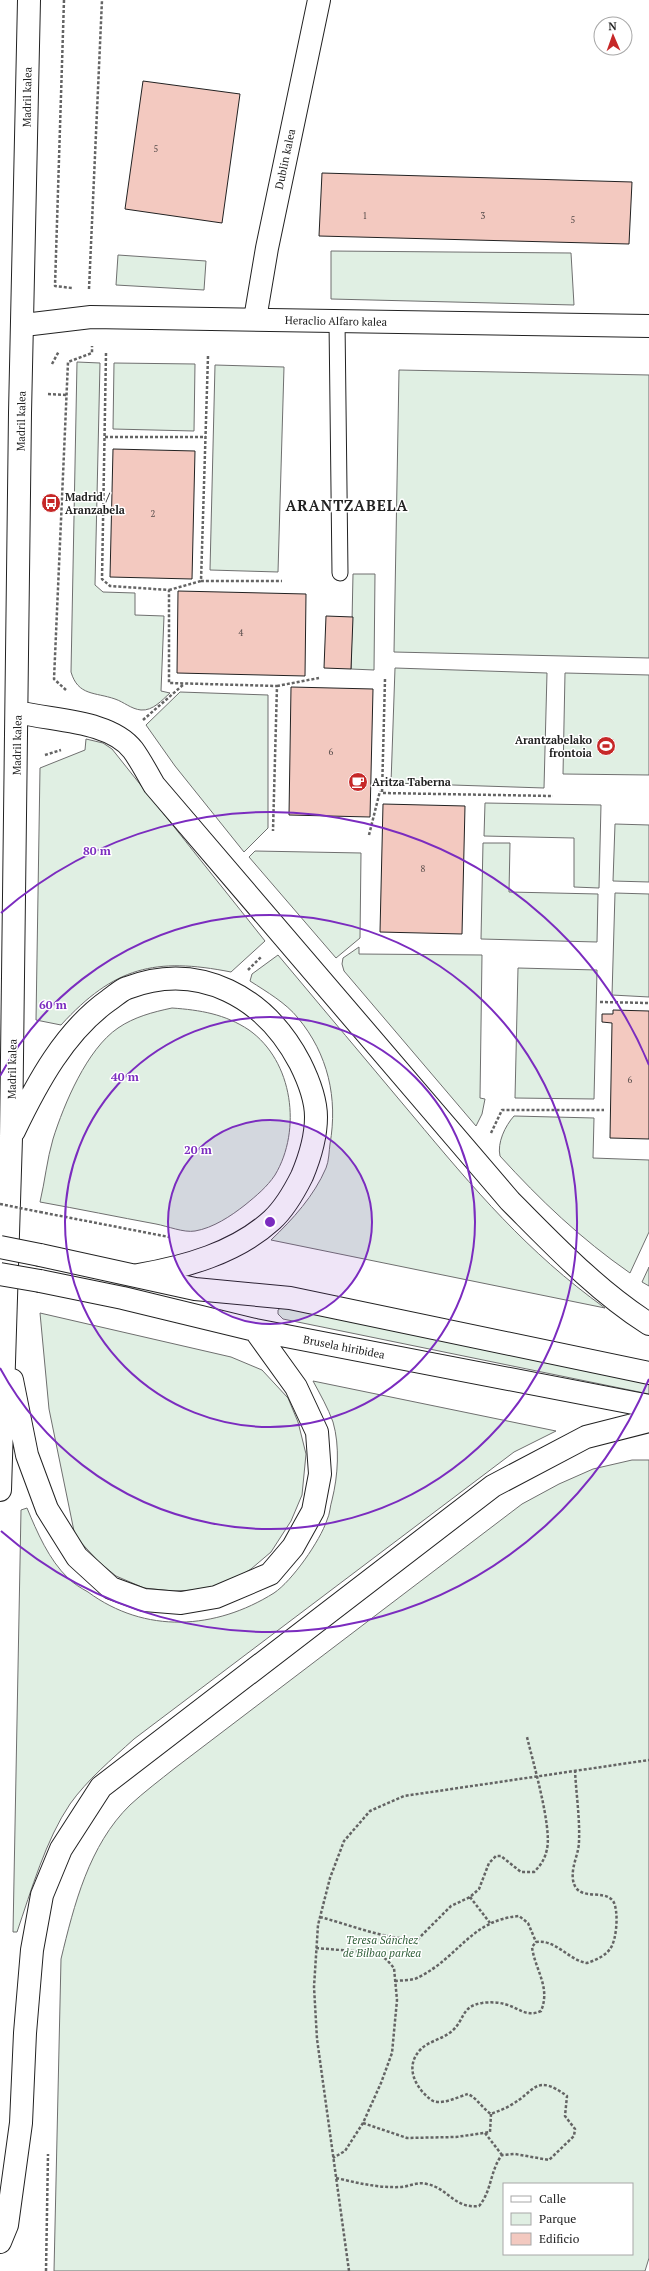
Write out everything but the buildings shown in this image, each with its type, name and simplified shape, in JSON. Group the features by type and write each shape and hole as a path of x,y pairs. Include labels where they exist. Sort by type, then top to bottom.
{"main road":[{"name":"Madril kalea","path":"0,1490 11,1138 18,712 20,413 24,325 29,0"},
{"name":"Dublin kalea","path":"255,319 267,248 319,0"},
{"name":"Heraclio Alfaro kalea","path":"24,325 91,318 337,321 648,321"},
{"path":"18,712 40,718 107,730 132,749 154,785 510,1201 570,1262 622,1306 649,1324"},
{"path":"11,1138 27,1103 54,1058 90,1013 126,988 159,980 197,980 234,992 259,1009 292,1048 309,1080 316,1116 311,1156 293,1194 273,1220 241,1242 174,1269 138,1275"},
{"path":"0,1247 138,1275 195,1289 290,1298 649,1373"},
{"name":"Brusela hiribidea","path":"0,1274 123,1298 255,1330 649,1406"},
{"path":"4,1328 20,1428 27,1455 47,1509 77,1557 111,1588 144,1600 180,1603 216,1597 270,1574 293,1548 312,1511 320,1474 317,1432 296,1388 255,1330"},
{"path":"0,2242 7,2225 21,2123 25,2033 32,1950 42,1895 61,1849 101,1788 493,1486 586,1437 649,1421"}],"lane":[{"path":"337,321 340,573"}],"path":[{"path":"64,0 55,286 75,289"},
{"path":"82,291 89,292 102,0"},
{"path":"68,693 54,679 68,362 92,353 91,318"},
{"path":"106,353 102,579 110,586 169,590 201,581 282,581"},
{"path":"201,581 208,356"},
{"path":"105,436 206,437"},
{"path":"169,590 169,683 277,686 319,678"},
{"path":"385,679 382,793 553,796"},
{"path":"138,724 185,684"},
{"path":"273,831 277,686"},
{"path":"369,835 382,786"},
{"path":"246,972 266,952"},
{"path":"600,1002 649,1003"},
{"path":"490,1134 502,1110 604,1110"},
{"path":"0,1204 176,1239"},
{"path":"29,1208 29,1216"},
{"path":"320,1917 386,1935 407,1939 418,1939 451,1906 470,1897 479,1889 489,1863 496,1856 501,1856 521,1872 534,1872 542,1865 548,1848 547,1828 527,1737"},
{"path":"349,2271 317,2039 314,1987 316,1948 320,1917 330,1878 344,1841 370,1810 404,1796 649,1760"},
{"path":"491,2114 483,2108 474,2097 468,2094 440,2102 433,2101 421,2092 414,2082 412,2070 414,2058 420,2050 456,2027 464,2012 473,2005 503,2003 528,2014 534,2014 541,2011 545,1992 533,1956 532,1947 536,1942 543,1941 552,1943 572,1958 588,1963 606,1954 612,1947 617,1922 613,1902 608,1897 582,1892 576,1888 573,1880 573,1869 580,1841 575,1770"},
{"path":"470,1897 490,1923"},
{"path":"395,1982 418,1978 454,1952 480,1927 503,1917 519,1916 528,1923 536,1942"},
{"path":"316,1948 376,1953 387,1960 394,1968 397,2000 392,2053 363,2123 345,2151 334,2158"},
{"path":"336,2178 376,2187 402,2187 417,2183 427,2184 461,2204 470,2207 479,2206 485,2200 496,2162 502,2155 515,2154 549,2160 574,2136 575,2129 565,2116 567,2096 554,2087 541,2084 533,2087 512,2105 491,2114"},
{"path":"363,2123 407,2138 456,2137 490,2132 491,2114"},
{"path":"484,2133 502,2155"},
{"path":"46,2271 48,2152"}],"green space":[{"path":"331,251 571,253 574,305 331,299"},
{"path":"118,255 206,261 204,290 116,285"},
{"path":"77,362 100,363 95,585 103,592 135,593 135,615 164,616 161,691 170,693 157,704 145,710 134,708 115,699 88,692 78,685 71,672"},
{"path":"114,363 195,364 194,431 113,429"},
{"path":"215,365 284,367 278,572 210,570"},
{"path":"399,370 649,375 649,658 394,652"},
{"path":"353,574 375,574 374,670 351,669"},
{"path":"395,668 547,673 544,788 391,783"},
{"path":"565,673 649,675 649,775 563,774"},
{"path":"180,692 268,695 268,828 244,852 175,766 146,725"},
{"path":"86,739 103,743 112,749 265,941 231,972 180,966 158,967 137,971 118,979 99,990 80,1005 61,1025 36,1020 40,768 85,750"},
{"path":"485,803 601,805 599,888 574,887 574,838 484,836"},
{"path":"615,824 649,825 649,882 613,881"},
{"path":"483,843 510,843 509,892 598,894 597,942 481,939"},
{"path":"255,851 361,853 360,938 336,958 249,857"},
{"path":"615,893 649,894 649,997 612,995"},
{"path":"359,947 359,954 482,955 480,1098 485,1099 482,1114 476,1126 344,971 342,964 343,958"},
{"path":"278,955 480,1194 526,1242 551,1265 605,1308 271,1240 309,1198 326,1168 333,1110 328,1077 317,1046 308,1032 288,1007 250,981 252,974"},
{"path":"518,968 597,970 594,1099 515,1098"},
{"path":"172,1008 212,1014 231,1020 249,1030 264,1043 275,1059 284,1078 289,1097 290,1118 289,1138 275,1175 261,1191 234,1213 222,1221 195,1231 181,1230 40,1202 49,1154 63,1110 78,1078 96,1049 118,1028 144,1015"},
{"path":"514,1116 594,1118 593,1158 649,1160 649,1232 630,1273 578,1233 530,1188 500,1156 499,1151 502,1135"},
{"path":"649,1267 649,1286 642,1282"},
{"path":"282,1307 649,1382 649,1394 283,1319 278,1314 278,1310"},
{"path":"40,1313 231,1357 262,1370 288,1398 298,1422 306,1454 302,1495 291,1521 271,1552 251,1569 225,1585 196,1590 173,1591 144,1588 116,1576 99,1562 75,1536 49,1409"},
{"path":"313,1381 556,1431 514,1452 134,1739 109,1762 77,1795 61,1818 46,1849 17,1932 13,1932 21,1510 27,1508 44,1545 61,1571 75,1584 110,1606 133,1615 156,1621 180,1622 204,1620 228,1614 251,1605 274,1593 297,1570 318,1539 329,1515 337,1471 337,1441 331,1417"},
{"name":"Teresa Sánchez de Bilbao parkea","path":"632,1460 649,1460 649,2258 645,2271 54,2271 61,1959 85,1877 104,1838 130,1805 175,1768 522,1504 559,1484 593,1469"}],"place":[{"name":"Madrid / Aranzabela","path":"51,503"},
{"name":"Arantzabelako frontoia","path":"606,746"},
{"name":"Aritza Taberna","path":"358,782"}],"district":[{"name":"ARANTZABELA","path":"347,505"}]}
